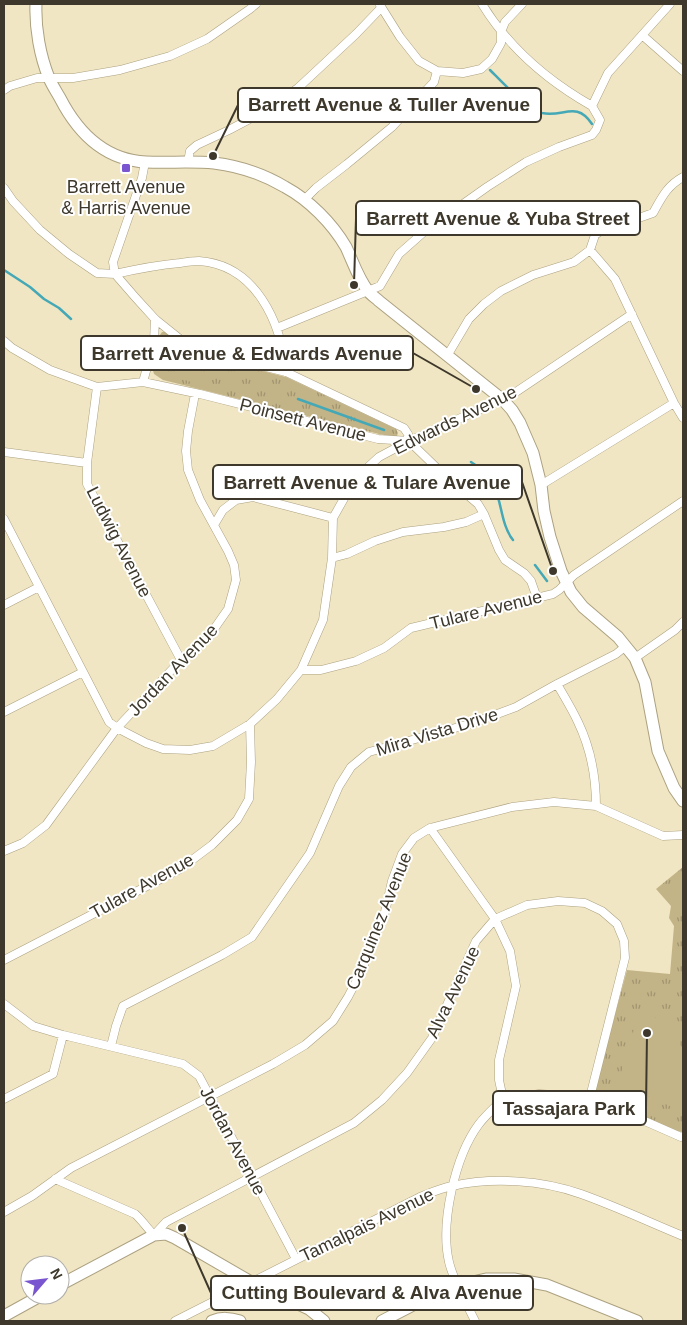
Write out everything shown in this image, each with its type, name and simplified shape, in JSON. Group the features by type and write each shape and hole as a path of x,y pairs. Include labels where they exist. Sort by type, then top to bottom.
{"street":[{"path":"36,4 38,36 49,78 81,132 100,147 124,160 212,163 246,170 265,176 304,200 320,214 334,231 344,245 368,290 379,302 503,400 512,410 528,438 541,485 550,537 567,582 574,596 583,607 618,637 635,658 646,682 658,751 674,788 683,801"},
{"path":"4,90 10,86 37,78 73,78 120,70 170,56 207,39 256,4"},
{"path":"276,328 380,286 399,254 425,230 526,162 592,135 596,130 600,120 592,106 539,69 501,32 482,4"},
{"path":"188,162 190,151 196,145 267,110 298,88 356,34 380,6 400,38 420,61 437,71 463,73 480,69 492,59 501,43 501,32 505,22 522,4"},
{"path":"592,106 608,73 670,4"},
{"path":"642,35 683,71"},
{"path":"304,200 316,188 392,127 434,82 437,71"},
{"path":"144,162 142,178 113,262 116,274 135,297 155,319 180,339 208,353 286,372 404,428 408,434 409,441 478,504 505,560 524,573 531,581 537,598"},
{"path":"447,356 469,319 501,291 533,275 574,262 590,250 595,235 612,223 633,220 653,213 673,183 683,177"},
{"path":"4,188 14,202 40,230 69,254 97,273 116,274 157,265 199,261 224,266 246,280 264,302 276,328 285,356 286,372"},
{"path":"590,250 614,279 674,404 683,418"},
{"name":"Edwards Avenue","path":"117,728 146,744 163,749 190,750 213,746 250,724 277,699 301,670 323,620 332,558 333,518 355,479 379,457 409,441 503,400 632,314"},
{"path":"143,382 154,342 155,319"},
{"name":"Poinsett Avenue","path":"4,341 12,348 50,370 97,387 143,382 378,439 409,441"},
{"name":"Ludwig Avenue","path":"97,387 87,463 87,484 182,660"},
{"name":"Jordan Avenue","path":"4,851 23,843 46,825 117,728 182,660 207,639 228,609 236,580 234,565 200,500 188,470 186,451 195,394"},
{"path":"541,485 674,404"},
{"path":"4,452 87,463"},
{"path":"214,525 223,510 236,500 253,497 333,518"},
{"name":"Tulare Avenue","path":"301,670 321,670 356,661 384,648 411,628 553,594 574,575 683,502"},
{"path":"332,558 347,554 374,541 403,532 444,527 466,522 484,514"},
{"path":"4,519 110,722 117,728"},
{"path":"4,605 39,587"},
{"path":"635,658 675,630 683,622"},
{"name":"Mira Vista Drive","path":"112,1046 122,1006 252,937 310,853 339,786 351,767 370,752 473,724 516,707 616,654 626,646"},
{"path":"4,712 83,672"},
{"path":"557,684 578,721 586,743 596,791 596,806"},
{"name":"Tulare Avenue","path":"4,960 180,869 212,845 237,820 250,799 250,724"},
{"name":"Carquinez Avenue","path":"4,1212 32,1196 71,1168 273,1064 305,1045 333,1021 361,972 385,912 392,881 402,854 414,838 430,828 512,807 554,802 596,806 663,836 683,835"},
{"path":"430,828 495,918 510,950 516,986 499,1060 498,1080 503,1099"},
{"name":"Alva Avenue","path":"154,1234 166,1222 354,1123 382,1100 407,1073 432,1038 476,941 495,918 527,905 558,901 585,903 602,911 617,924 624,941 625,958 590,1097"},
{"name":"Jordan Avenue","path":"4,1004 34,1026 63,1035 183,1064 199,1076 296,1259"},
{"path":"4,1100 53,1074 63,1035"},
{"path":"475,1321 457,1285 449,1262 446,1246 448,1216 452,1186 461,1156 479,1124 503,1099 539,1094 590,1097 681,1137 683,1136"},
{"path":"55,1179 135,1214 154,1234"},
{"name":"Tamalpais Avenue","path":"176,1321 420,1197 452,1186 482,1182 513,1181 546,1184 580,1193 683,1236"},
{"path":"70,1280 154,1234 166,1234 251,1282 308,1309 324,1321"},
{"path":"382,1321 436,1292 486,1279 514,1279 547,1286 637,1321"},
{"path":"4,1316 24,1305"},
{"path":"212,1321 220,1318 240,1321"}],"green space":[{"path":"162,332 208,357 286,377 396,429 397,436 379,434 163,380 154,374 153,369 158,353 158,340"},
{"path":"190,356 205,361 197,384 182,379"},
{"path":"683,867 683,1132 675,1131 594,1093 627,970 670,974 674,926 669,918 671,906 656,889"},
{"path":"683,879 683,904 671,890"},
{"path":"640,1009 663,1022 674,1032 678,1039 683,1057 683,1112 618,1083"}],"waterway":[{"path":"490,70 514,94 536,110 550,114 575,111 586,117 592,124"},
{"path":"4,270 59,308 71,319"},
{"path":"298,399 384,430"},
{"path":"471,462 492,482 498,497 504,523 513,540"},
{"path":"535,565 547,581"}],"place":[{"name":"Barrett Avenue & Tuller Avenue","path":"213,156"},
{"name":"Barrett Avenue & Harris Avenue","path":"126,168"},
{"name":"Barrett Avenue & Yuba Street","path":"354,285"},
{"name":"Barrett Avenue & Edwards Avenue","path":"476,389"},
{"name":"Barrett Avenue & Tulare Avenue","path":"553,571"},
{"name":"Tassajara Park","path":"647,1033"},
{"name":"Cutting Boulevard & Alva Avenue","path":"182,1228"}]}
